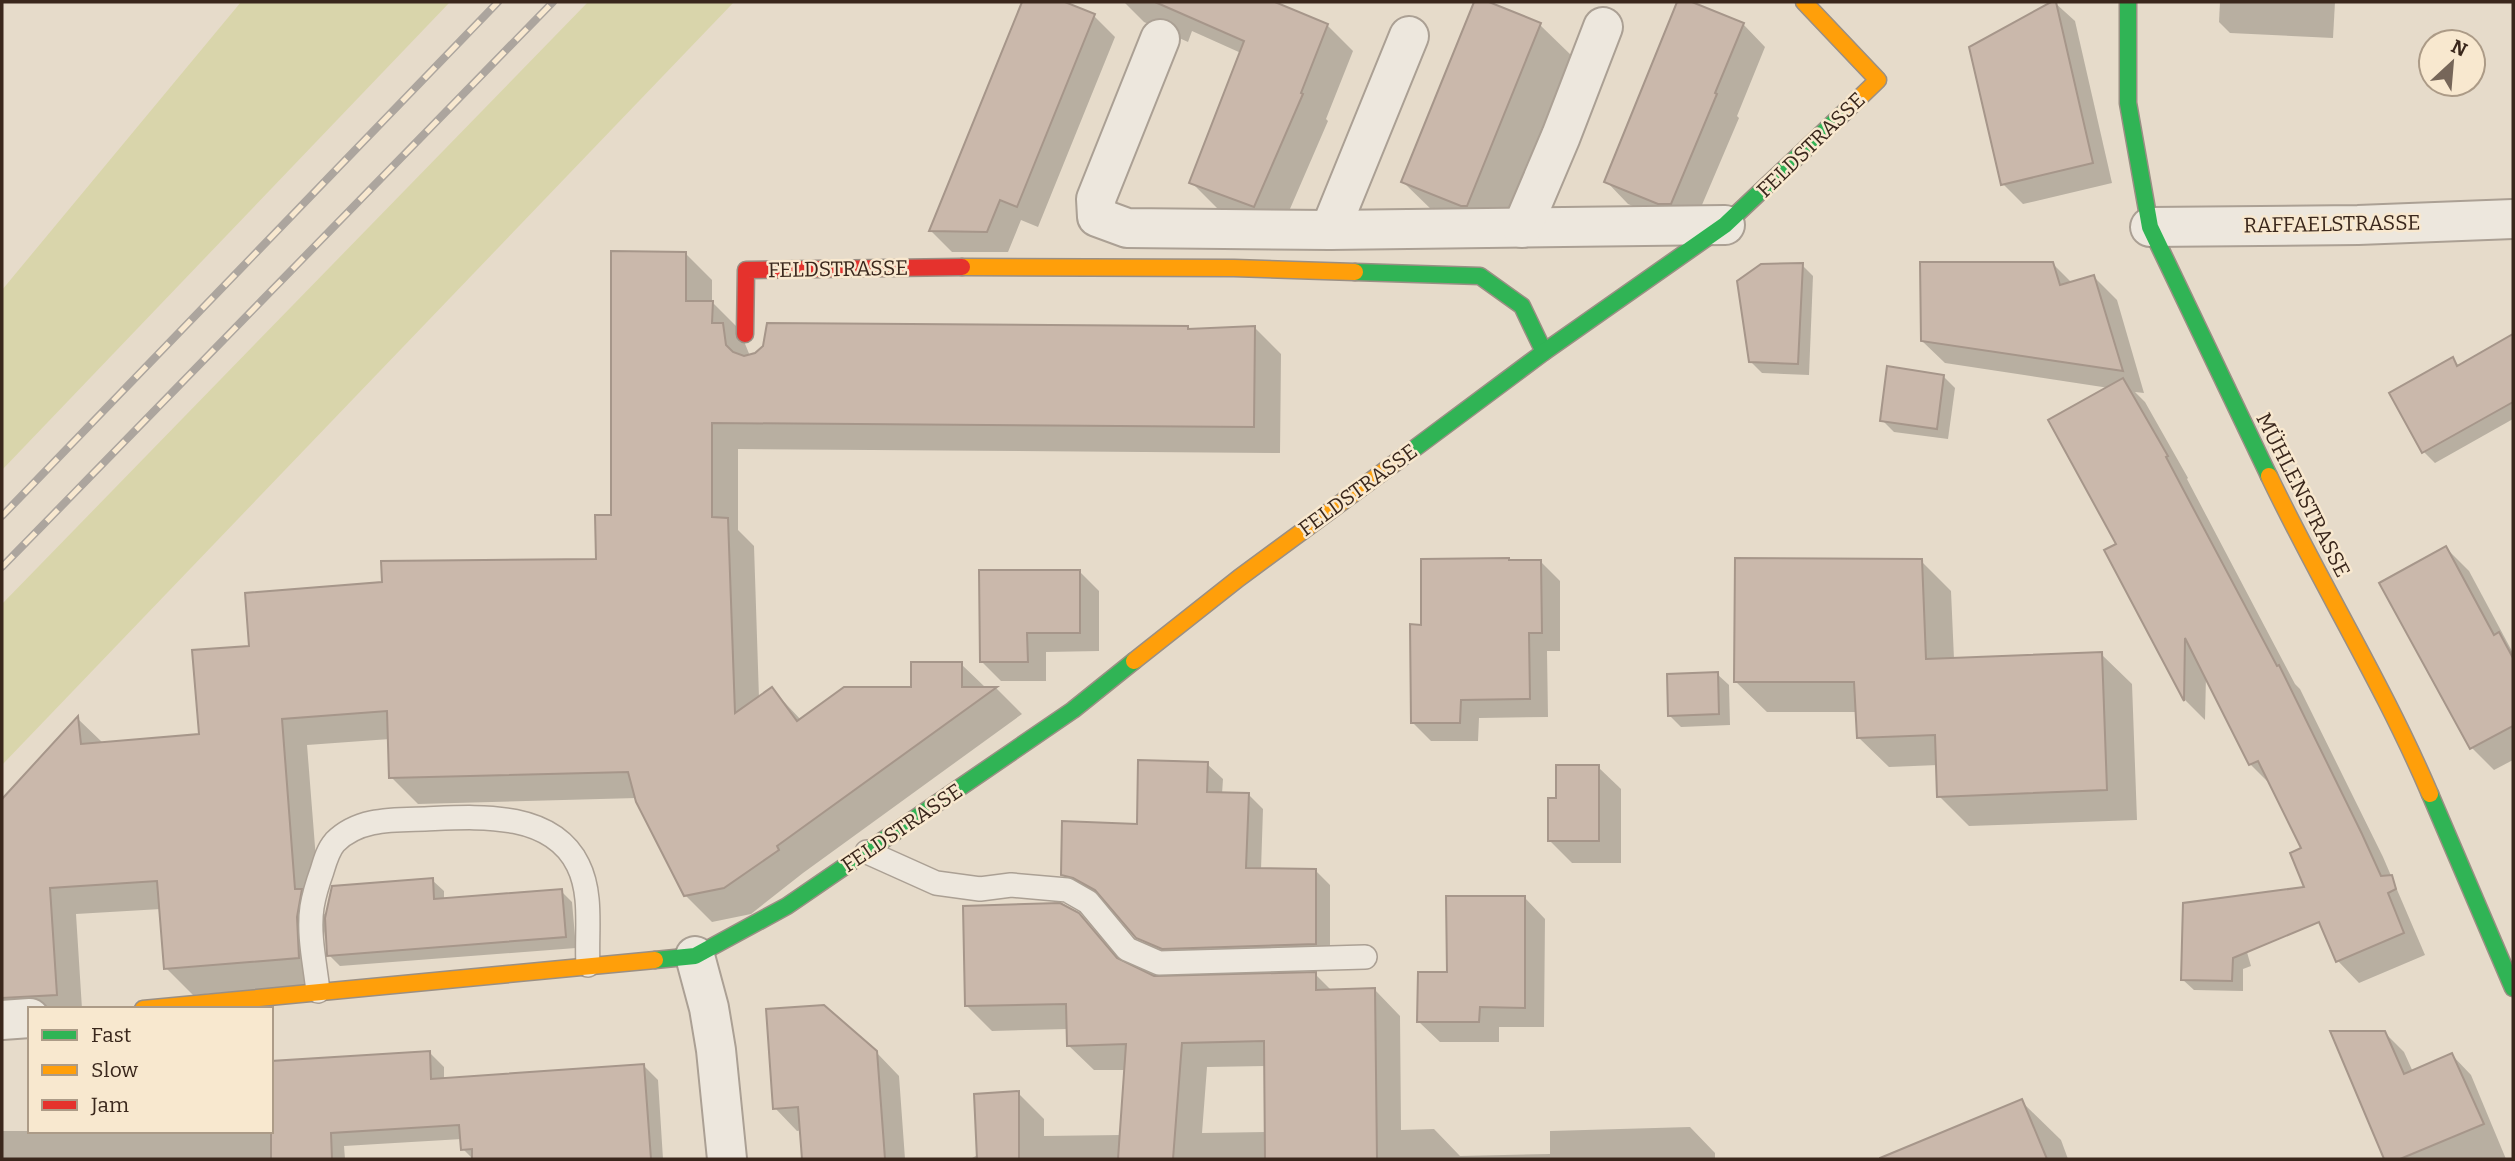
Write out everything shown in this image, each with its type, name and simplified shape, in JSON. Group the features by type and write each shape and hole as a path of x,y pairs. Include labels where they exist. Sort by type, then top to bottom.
{"street":[{"name":"FELDSTRASSE","path":"162,1007 695,956 787,906 1073,710 1239,578 1544,352 1725,225 1878,80 1804,2"},
{"name":"MÜHLENSTRASSE","path":"2128,2 2128,103 2150,227 2293,526 2406,738 2513,988"},
{"path":"1522,228 1603,27"},
{"path":"1330,230 1409,36"},
{"path":"1160,39 1096,199 1097,217 1127,228 1330,230 1725,225"},
{"name":"RAFFAELSTRASSE","path":"2150,227 2358,225 2513,219"},
{"name":"FELDSTRASSE","path":"745,334 746,270 1042,266 1234,268 1480,276 1522,306 1544,352"},
{"path":"695,956 709,1007 716,1050 727,1159"},
{"path":"2,1020 28,1018"}],"lane":[{"path":"318,991 312,908 327,853 335,842 372,821 486,817 512,820 541,830 562,845 578,865 587,898 588,965"},
{"path":"867,852 936,883 980,889 1012,885 1067,890 1088,902 1127,949 1158,963 1365,957"}],"shaded area":[{"path":"241,2 450,2 2,470 2,290"},
{"path":"588,2 734,2 2,765 2,604"}],"building":[{"path":"1022,2 1065,2 1095,14 1017,207 1000,200 987,232 929,231"},
{"path":"1155,2 1275,2 1328,24 1301,93 1303,94 1254,207 1189,183 1244,41"},
{"path":"1474,2 1489,2 1541,23 1467,206 1461,206 1401,182"},
{"path":"1677,2 1692,2 1744,23 1671,204 1658,204 1604,182"},
{"path":"2051,2 2056,2 2093,163 2001,185 1969,47"},
{"path":"611,251 686,252 686,301 713,301 712,323 723,323 726,345 733,352 744,356 755,353 763,346 767,323 1188,326 1188,329 1255,326 1254,427 712,423 712,517 728,518 735,713 772,687 797,721 844,687 911,687 911,662 962,662 962,687 997,687 777,846 779,850 724,888 684,896 636,802 628,772 389,778 387,711 282,719 295,889 302,889 297,917 299,958 164,969 157,881 50,888 57,995 2,998 2,799 78,716 81,744 199,734 192,650 249,646 245,593 382,582 381,561 596,559 595,515 611,515"},
{"path":"1920,262 2053,262 2060,285 2094,275 2123,371 1921,341"},
{"path":"1803,263 1798,364 1749,362 1737,281 1761,264"},
{"path":"2513,334 2513,402 2422,453 2389,393 2453,357 2457,366"},
{"path":"1887,366 1944,375 1937,429 1880,421"},
{"path":"2123,378 2168,456 2166,457 2277,666 2279,665 2381,876 2392,875 2396,889 2388,893 2404,933 2336,962 2319,922 2233,958 2232,981 2181,980 2183,903 2304,887 2290,853 2301,848 2258,761 2249,765 2185,638 2184,701 2104,550 2116,544 2048,420"},
{"path":"2446,546 2494,635 2499,632 2513,658 2513,726 2470,749 2379,583"},
{"path":"1735,558 1922,559 1926,659 2102,652 2107,790 1937,797 1935,735 1857,738 1854,682 1734,682"},
{"path":"1421,559 1541,560 1542,633 1529,633 1530,699 1461,700 1460,723 1411,723 1410,624 1421,625"},
{"path":"979,570 1080,570 1080,633 1027,633 1028,662 980,662"},
{"path":"1718,672 1719,714 1668,716 1667,674"},
{"path":"1138,760 1208,762 1207,792 1249,793 1246,868 1316,869 1316,944 1162,949 1136,938 1095,890 1061,875 1062,821 1137,824"},
{"path":"1556,765 1599,765 1599,841 1548,841 1548,798 1556,798"},
{"path":"433,878 434,899 562,889 566,937 327,956 325,918 332,886"},
{"path":"1446,896 1525,896 1525,1008 1480,1007 1479,1022 1417,1022 1418,972 1447,972"},
{"path":"1060,903 1079,913 1117,958 1154,976 1316,972 1316,990 1375,988 1377,1159 1265,1159 1264,1041 1182,1043 1173,1159 1118,1159 1126,1044 1067,1046 1066,1004 965,1006 963,906"},
{"path":"824,1005 877,1051 885,1159 802,1159 798,1107 773,1109 766,1009"},
{"path":"2330,1031 2385,1031 2404,1074 2452,1053 2484,1124 2400,1159 2384,1159"},
{"path":"430,1051 431,1079 644,1064 651,1159 472,1159 472,1149 461,1150 459,1125 331,1133 332,1159 271,1159 273,1061"},
{"path":"1019,1091 1019,1159 977,1159 974,1094"},
{"path":"2022,1099 2047,1159 1880,1159 1880,1158"}],"railway":[{"path":"2,516 498,2"},
{"path":"2,567 553,2"}],"traffic: fast":[{"path":"2128,2 2128,103 2150,227 2269,476"},
{"path":"1399,460 1544,352 1725,225 1849,108"},
{"path":"1355,272 1480,276 1522,306 1544,352"},
{"path":"655,960 695,956 787,906 1073,710 1134,661"},
{"path":"2430,794 2513,988"}],"traffic: slow":[{"path":"1804,2 1878,80 1849,108"},
{"path":"962,267 1234,268 1355,272"},
{"path":"1134,661 1239,578 1399,460"},
{"path":"2269,476 2372,673 2430,794"},
{"path":"164,1007 655,960"}],"traffic: jam":[{"path":"745,334 746,270 962,267"}]}
